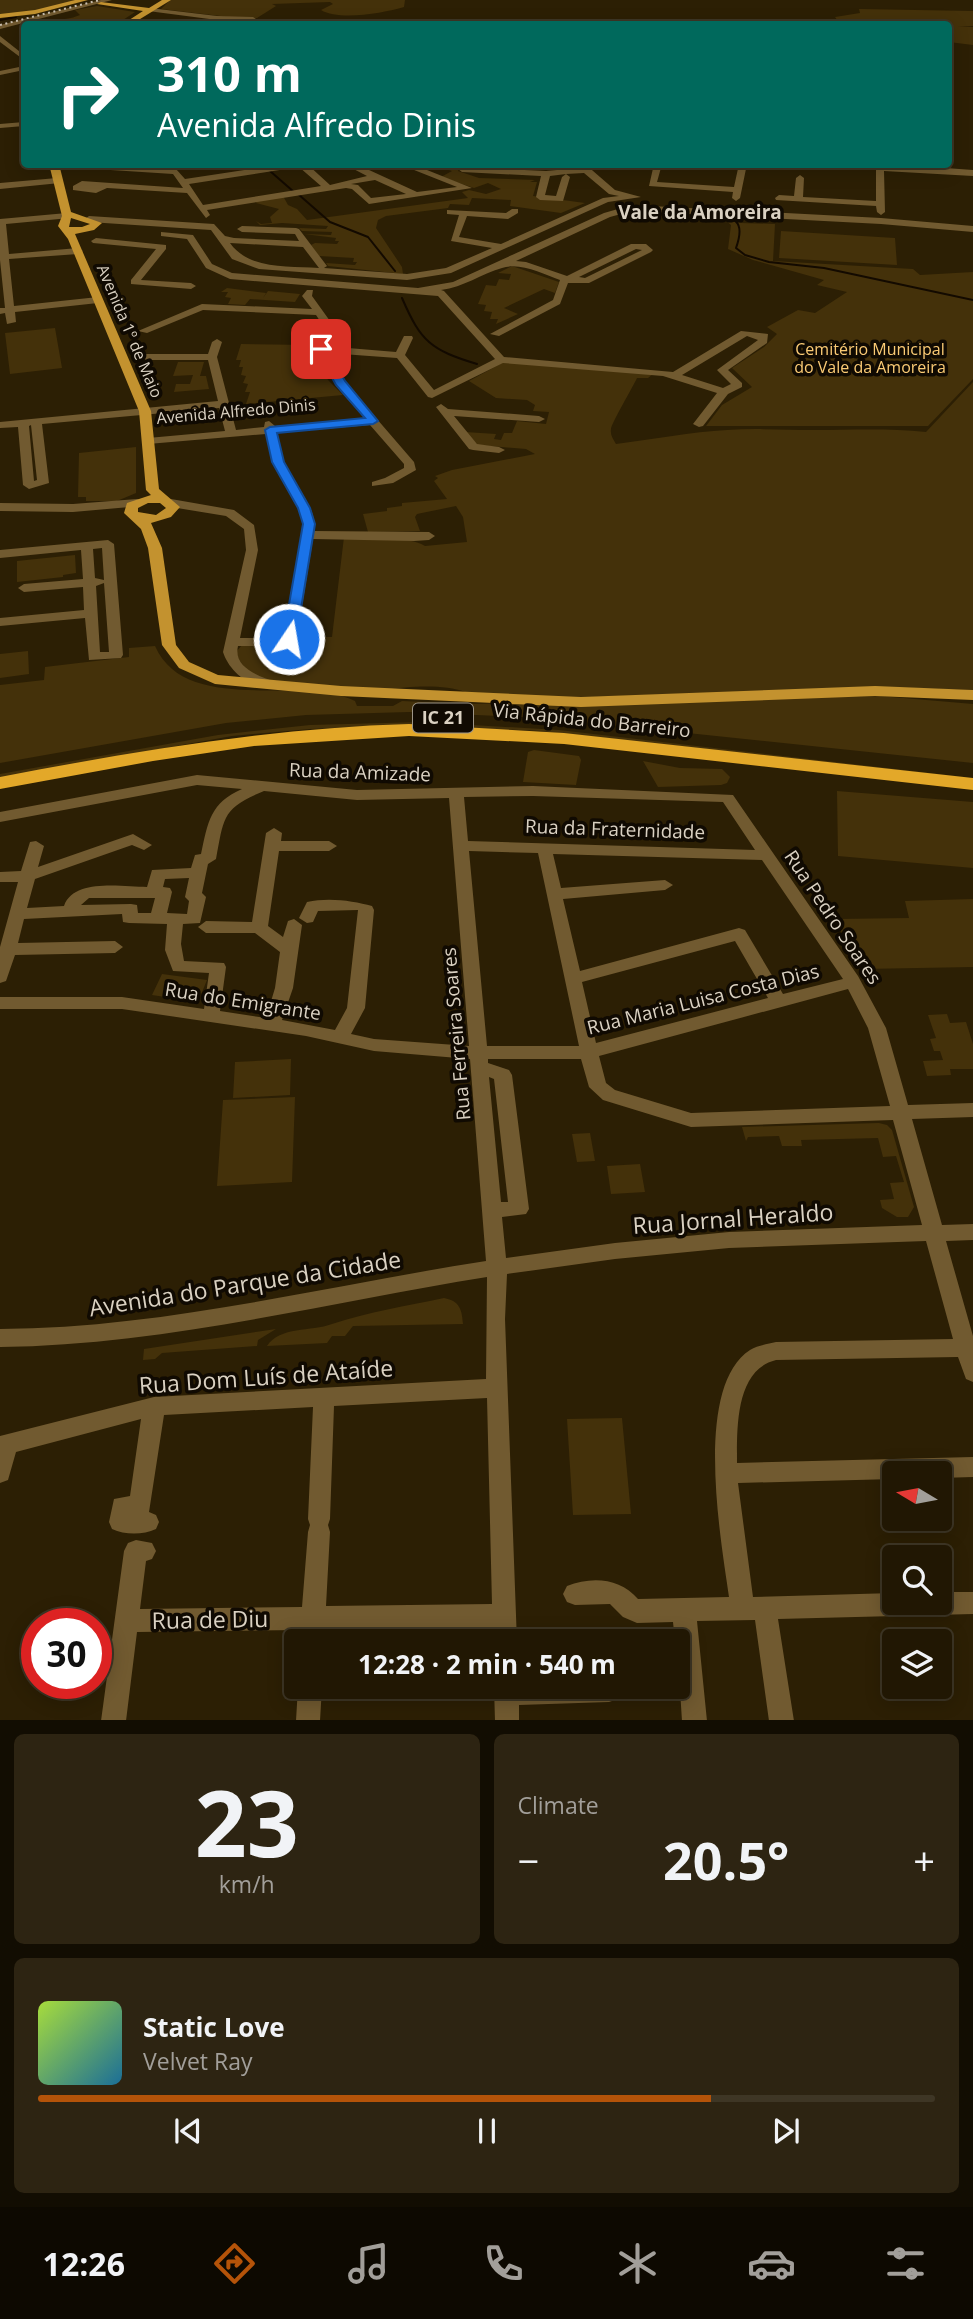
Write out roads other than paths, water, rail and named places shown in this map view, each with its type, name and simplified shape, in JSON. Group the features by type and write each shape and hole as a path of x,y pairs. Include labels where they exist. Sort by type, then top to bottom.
{"highway":[{"name":"Via Rápida do Barreiro","path":"0,769 147,742 255,726 401,718 535,723 971,777"},
{"name":"Via Rápida do Barreiro","path":"0,783 232,741 338,732 411,730 499,733 971,777"}],"main road":[{"path":"0,16 34,12 84,0"},
{"path":"116,0 115,3 137,10"},
{"path":"129,21 137,10 162,0"},
{"path":"124,21 143,6 162,0"},
{"path":"102,2 137,10"},
{"name":"Avenida 1º de Maio","path":"55,168 65,220 145,411 150,482"},
{"path":"65,220 86,224"},
{"path":"65,220 86,224"},
{"path":"73,238 86,224"},
{"path":"150,482 168,509"},
{"path":"136,509 150,482"},
{"path":"136,509 153,498 168,509"},
{"path":"136,509 147,519 168,509"},
{"path":"136,509 155,548 169,645 178,659 193,671 215,679 274,686 582,702 875,691 973,697"},
{"path":"155,548 158,527 168,509"}],"street":[{"path":"25,21 116,0"},
{"path":"137,10 253,19 251,21"},
{"path":"137,10 167,12"},
{"path":"0,27 21,22"},
{"path":"0,38 21,56"},
{"path":"0,73 21,69"},
{"path":"0,126 21,124"},
{"path":"97,168 92,174 185,184"},
{"path":"105,186 185,184 272,168"},
{"path":"297,168 328,188"},
{"path":"356,168 418,196"},
{"path":"201,208 346,185 355,187 369,201 468,188 415,168"},
{"path":"462,169 509,168 546,174 577,168"},
{"path":"583,168 609,196"},
{"path":"657,168 652,184 737,190"},
{"path":"735,204 742,168"},
{"path":"881,218 884,168"},
{"path":"899,168 973,173"},
{"path":"546,174 540,197 544,199 560,199 566,177"},
{"path":"346,185 348,181 375,177"},
{"path":"798,199 800,178"},
{"path":"0,186 57,181"},
{"path":"185,184 232,254"},
{"path":"208,265 219,256 232,254 262,267 420,277 448,271 486,249 503,246 609,196 973,229"},
{"path":"779,198 881,204"},
{"path":"445,296 445,291 455,285 502,265 521,261 599,218 649,199 736,210 881,218 973,219"},
{"path":"593,205 600,211 615,212"},
{"path":"450,212 508,216 515,211"},
{"path":"464,213 454,239 486,249"},
{"path":"576,213 594,213 599,218"},
{"path":"186,224 208,218"},
{"path":"11,322 5,311 0,222 65,220"},
{"path":"86,224 182,235 204,236 217,232"},
{"path":"86,224 186,224 240,241 306,244"},
{"path":"242,229 294,228 323,274 323,278 309,287 307,296 325,321 315,339 340,383 411,467 405,474 375,483"},
{"path":"182,235 193,240 213,273 210,278 239,277 309,287 337,284 422,290 445,296 500,360"},
{"path":"96,241 163,247 134,282 196,284 202,307"},
{"path":"232,254 230,245 240,241"},
{"path":"495,334 557,302 564,281 568,279 634,246 648,248 586,281 568,279 521,261"},
{"path":"2,257 78,251"},
{"path":"464,263 467,270 487,271"},
{"path":"448,271 465,274 468,280"},
{"path":"337,284 332,281 333,276 348,274"},
{"path":"422,290 455,285"},
{"path":"5,311 99,300"},
{"path":"143,331 202,307 319,312"},
{"path":"674,376 746,333 764,336 763,341 722,370 738,384 724,392 699,424"},
{"path":"400,355 408,338"},
{"path":"217,342 212,357 231,430"},
{"path":"321,349 400,355 473,447 499,450"},
{"path":"146,357 212,357"},
{"path":"432,395 500,360 664,373 724,392"},
{"path":"0,425 224,404"},
{"path":"445,412 539,419"},
{"name":"Avenida Alfredo Dinis","path":"148,438 371,418"},
{"path":"23,423 29,485 43,483 36,422"},
{"path":"232,642 277,642 291,637 308,535 307,515 278,462 270,427"},
{"path":"0,508 136,509"},
{"path":"168,509 220,511 239,518 252,535 252,550 231,657 237,667 249,677 274,686"},
{"path":"308,535 429,537"},
{"path":"0,554 108,544 116,655 94,657 87,546"},
{"path":"24,589 112,580"},
{"path":"0,622 91,613"},
{"name":"Rua da Amizade","path":"0,817 197,780 357,795 533,791 723,797"},
{"path":"201,922 198,897 192,897 201,859 208,859 220,809 233,797 263,786"},
{"name":"Rua Ferreira Soares","path":"456,794 497,1269 495,1319 505,1629"},
{"name":"Rua Pedro Soares","path":"723,797 734,803 766,855 853,982 877,1028 934,1234 970,1348 973,1373"},
{"path":"0,877 32,861 56,866 132,839 144,845"},
{"path":"259,928 272,840 329,846"},
{"name":"Rua da Fraternidade","path":"462,846 766,855"},
{"path":"544,848 588,1052 598,1087 609,1095 691,1120 973,1110"},
{"path":"0,977 6,945 32,861"},
{"path":"153,892 158,874 198,873"},
{"path":"554,894 665,885"},
{"path":"69,913 74,901 85,893 164,892 158,919"},
{"path":"272,1025 284,988 289,950 300,922 320,897 359,908 356,1008 340,1038"},
{"path":"22,914 69,913 96,908 131,909 129,918 176,919 259,928 289,950"},
{"path":"176,919 173,950 179,967 218,967 212,1010"},
{"path":"572,979 739,934 779,1002"},
{"path":"6,945 115,947"},
{"name":"Rua Maria Luisa Costa Dias","path":"479,1060 588,1052 853,982"},
{"name":"Rua do Emigrante","path":"0,1003 122,1003 479,1060"},
{"path":"479,1060 503,1074 519,1209 493,1210"},
{"name":"Rua Jornal Heraldo","path":"497,1269 673,1244 973,1232"},
{"name":"Avenida do Parque da Cidade","path":"0,1338 40,1339 147,1328 425,1279 497,1269"},
{"path":"782,1720 754,1610 725,1473 727,1422 734,1391 744,1369 757,1356 776,1351 970,1348"},
{"name":"Rua Dom Luís de Ataíde","path":"3,1445 154,1406 497,1388"},
{"path":"313,1629 324,1399"},
{"path":"144,1514 154,1406"},
{"path":"0,1473 3,1445"},
{"path":"725,1473 973,1466"},
{"path":"113,1720 140,1551"},
{"path":"575,1594 619,1595 630,1609 637,1611 973,1603"},
{"path":"684,1610 695,1720"},
{"name":"Rua de Diu","path":"326,1629 504,1615"},
{"name":"Rua de Diu","path":"127,1621 292,1629"},
{"path":"309,1720 310,1699"},
{"path":"507,1699 507,1720"}],"waterway":[{"path":"0,20 16,17"},
{"path":"270,171 294,192"},
{"path":"298,194 330,222 368,237 395,271"},
{"path":"628,212 660,212"},
{"path":"710,215 726,217 736,222 740,231 736,248 745,255 769,262 824,268 973,300"},
{"path":"402,298 415,325 429,342 438,349 477,364"}],"railway":[{"path":"0,25 100,0"}],"district":[{"name":"Vale da Amoreira","path":"700,212"}],"park label":[{"name":"Cemitério Municipal do Vale da Amoreira","path":"870,358"}]}
